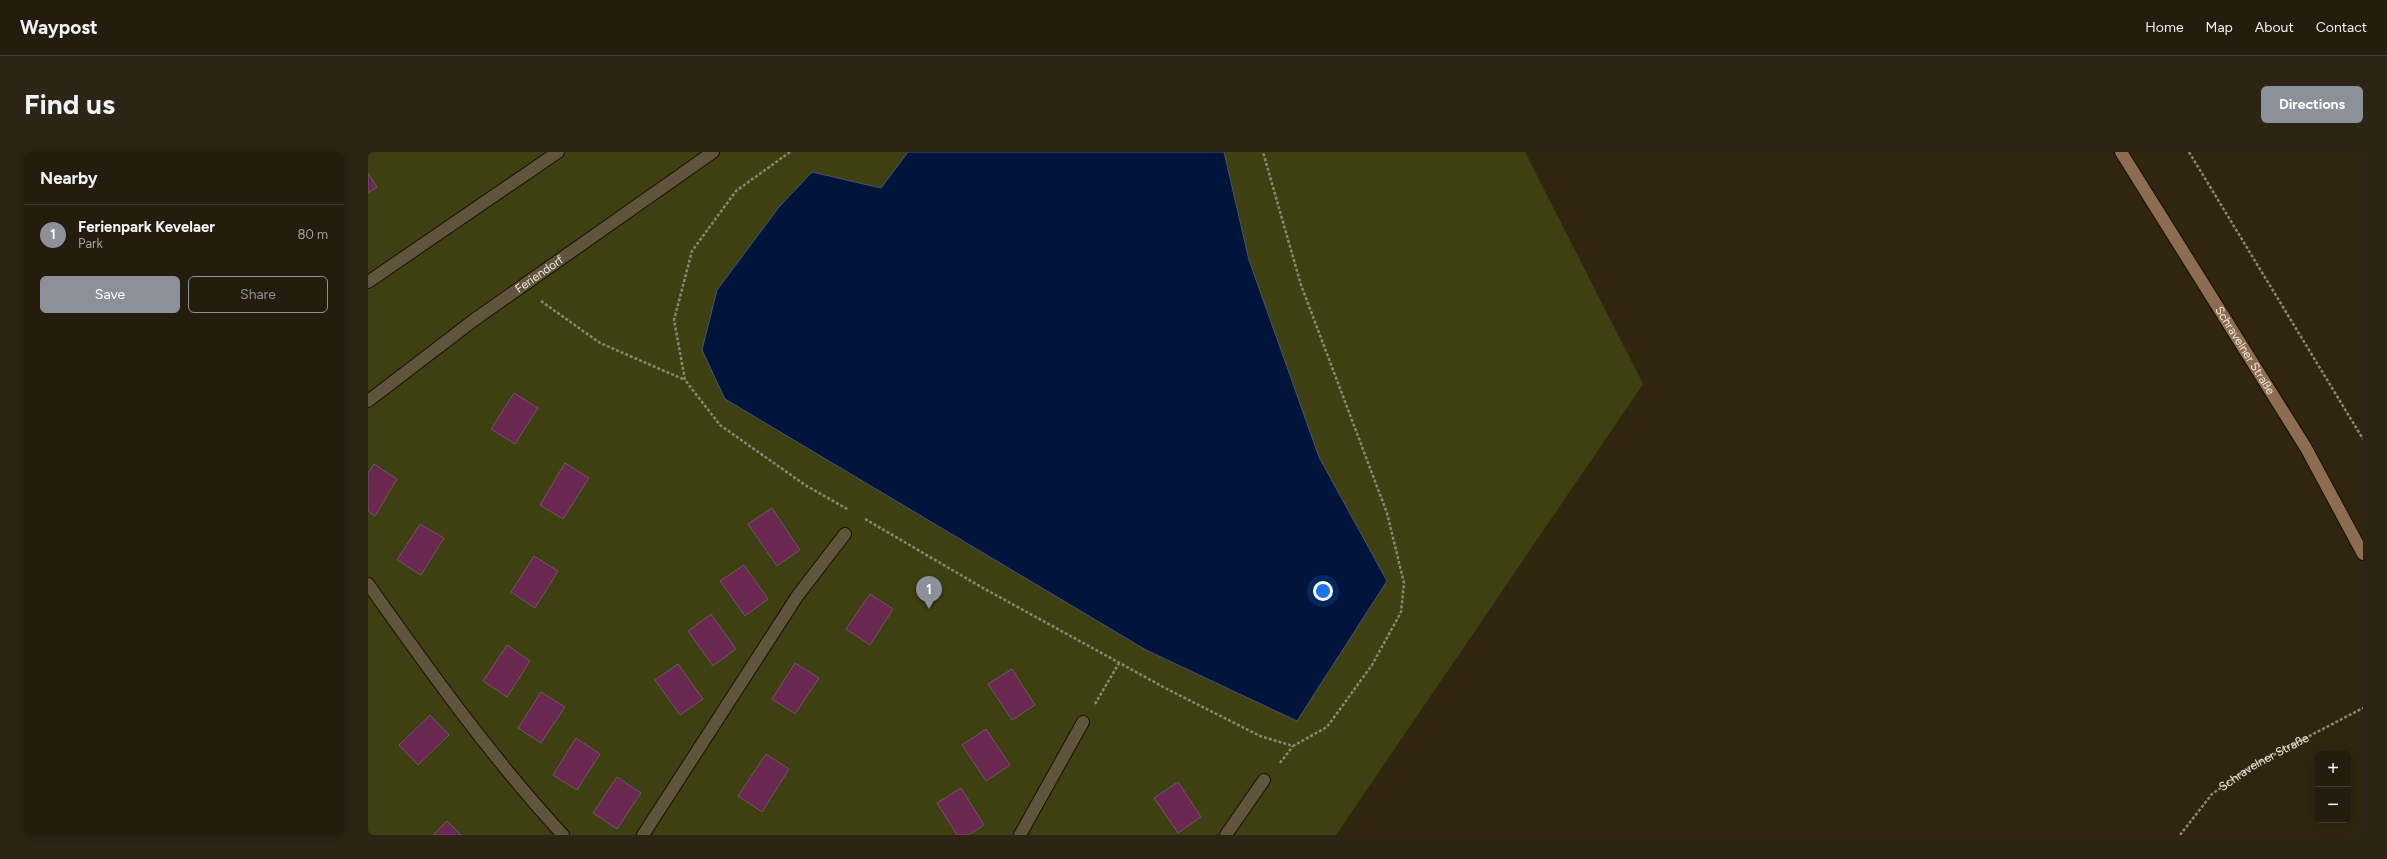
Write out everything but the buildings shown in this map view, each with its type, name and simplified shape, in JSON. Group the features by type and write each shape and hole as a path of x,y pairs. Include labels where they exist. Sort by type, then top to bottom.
{"main road":[{"name":"Schravelner Straße","path":"2121,152 2306,448 2363,554"}],"lane":[{"path":"368,282 558,152"},
{"name":"Feriendorf","path":"368,401 521,287 713,152"},
{"path":"643,835 798,595 845,534"},
{"path":"368,584 426,664 533,802 563,835"},
{"path":"1020,835 1083,722"},
{"path":"1226,835 1264,780"}],"path":[{"path":"790,152 736,191 692,251 674,320 685,380 720,425 805,484 852,512"},
{"path":"859,516 1119,663 1260,736 1293,746 1327,727 1372,665 1401,612 1404,583 1387,513 1301,285 1263,152"},
{"path":"2189,152 2363,439"},
{"path":"521,287 600,343 685,380"},
{"path":"1083,722 1104,691 1119,663"},
{"name":"Schravelner Straße","path":"2180,835 2212,794 2246,770 2363,708"}],"shaded area":[{"path":"368,152 1525,152 1643,384 1336,835 368,835"}],"water":[{"path":"908,152 1224,152 1249,260 1319,457 1387,581 1297,721 1146,650 725,399 702,350 717,290 779,207 812,172 881,188"}],"place":[{"name":"Ferienpark Kevelaer","path":"929,609"}]}
